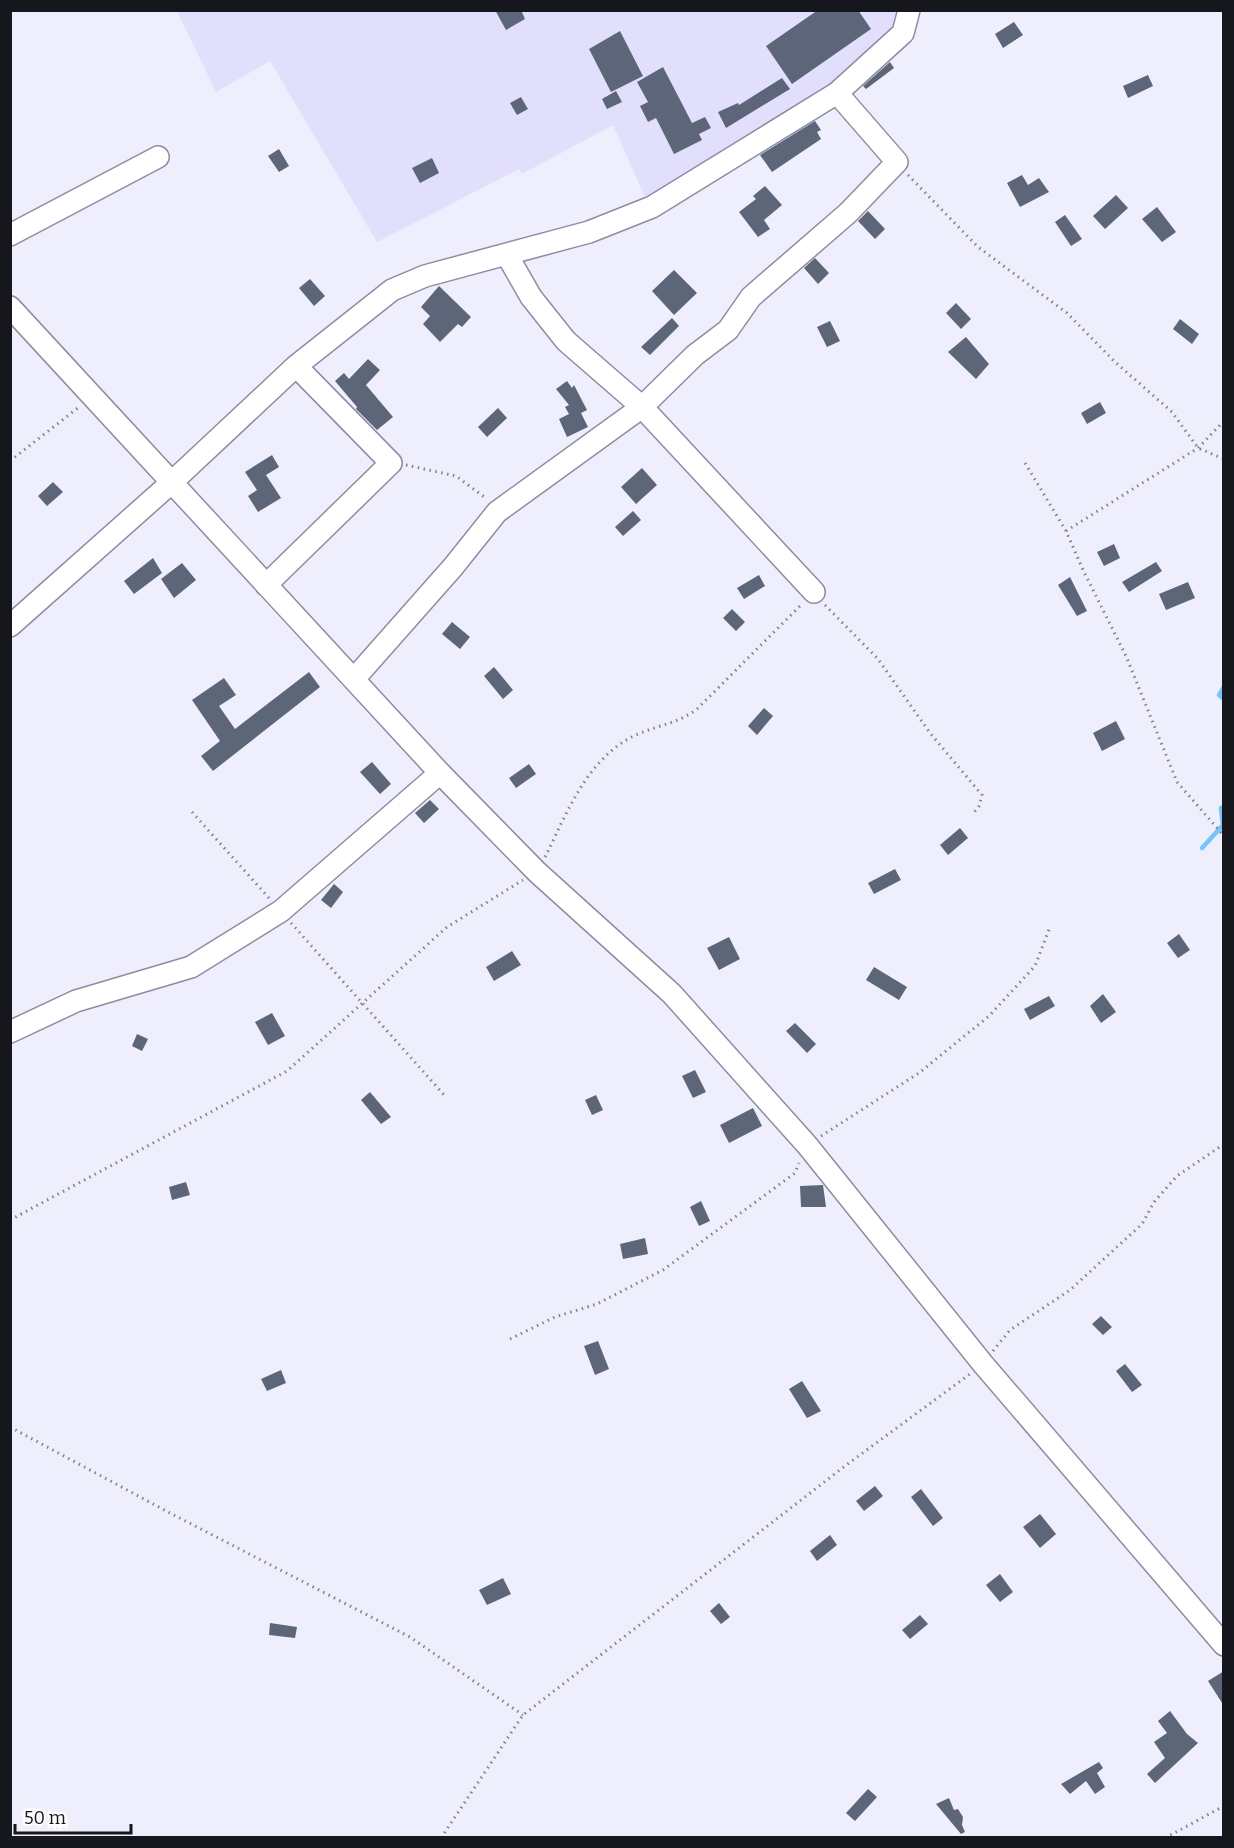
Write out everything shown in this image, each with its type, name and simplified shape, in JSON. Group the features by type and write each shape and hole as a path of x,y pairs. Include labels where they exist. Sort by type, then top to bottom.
{"street":[{"path":"10,626 171,483 296,366 392,290 425,276 589,232 652,207 837,93 903,33 909,10"},
{"path":"354,679 453,567 497,512 642,407 695,355 728,330 751,297 848,213 897,162 837,93"},
{"path":"10,235 158,157"},
{"path":"507,255 531,297 566,341 642,407 814,592"},
{"path":"10,307 440,773 537,872 672,994 807,1145 983,1364 1224,1645"},
{"path":"266,585 391,463 296,366"},
{"path":"10,1032 76,1001 191,967 281,912 440,773"}],"path":[{"path":"897,162 978,247 1068,313 1114,361 1172,412 1198,448 1224,459"},
{"path":"10,461 93,397"},
{"path":"1066,531 1198,448 1224,421"},
{"path":"391,463 456,476 485,496 497,512"},
{"path":"1025,463 1066,531 1139,686 1177,783 1224,836"},
{"path":"10,1220 287,1071 447,927 537,872 594,767 613,749 630,739 682,720 697,709 727,676 814,592 878,659 930,733 982,795 980,806 974,814"},
{"path":"192,812 445,1096"},
{"path":"441,1838 523,1715 845,1466 983,1364 1010,1330 1070,1290 1142,1224 1154,1202 1177,1176 1224,1144"},
{"path":"10,1427 410,1637 523,1715"},
{"path":"1165,1838 1224,1806"}],"shaded area":[{"path":"894,10 897,15 897,26 852,71 750,140 645,197 613,125 522,174 519,169 377,242 270,61 216,92 177,11"}],"building":[{"path":"495,10 521,10 525,19 506,30"},
{"path":"818,10 858,10 871,29 792,84 766,46"},
{"path":"1014,22 1023,35 1003,48 995,34"},
{"path":"620,31 643,76 611,92 589,49"},
{"path":"890,62 894,68 866,89 863,86"},
{"path":"663,67 692,123 705,117 711,128 699,134 702,140 674,154 656,118 648,122 640,106 648,102 637,82"},
{"path":"1148,75 1153,86 1128,98 1123,86"},
{"path":"782,78 790,89 726,128 718,112 738,103 739,105"},
{"path":"616,91 622,102 607,109 602,99"},
{"path":"521,97 528,109 517,115 510,103"},
{"path":"815,121 821,130 817,132 821,139 772,172 760,155"},
{"path":"279,149 289,166 279,172 268,156"},
{"path":"432,158 439,173 420,183 412,168"},
{"path":"1022,175 1028,185 1039,178 1049,192 1020,207 1007,183"},
{"path":"765,186 782,205 764,220 770,229 758,237 739,212 756,199 753,196"},
{"path":"1116,195 1128,208 1105,229 1093,216"},
{"path":"1157,207 1176,232 1162,242 1142,219"},
{"path":"868,211 885,229 875,239 858,221"},
{"path":"1065,215 1082,239 1071,246 1055,222"},
{"path":"815,258 829,273 818,284 804,268"},
{"path":"674,270 697,293 674,315 652,291"},
{"path":"310,279 325,296 314,306 299,288"},
{"path":"439,286 471,317 462,327 458,324 440,342 423,324 430,316 421,307"},
{"path":"956,303 971,319 961,329 946,313"},
{"path":"672,318 679,326 650,355 641,347"},
{"path":"1180,319 1199,334 1192,344 1173,329"},
{"path":"830,321 840,341 827,347 817,327"},
{"path":"966,337 989,364 976,379 948,352"},
{"path":"368,359 380,370 366,385 393,417 377,430 356,409 357,407 335,381 344,373 349,379"},
{"path":"567,381 572,388 574,385 587,410 581,413 588,427 567,437 559,419 569,414 565,407 569,405 556,389"},
{"path":"1100,402 1106,413 1087,424 1081,413"},
{"path":"498,408 507,418 487,437 478,427"},
{"path":"272,455 279,467 266,475 281,498 258,512 248,496 257,490 245,472"},
{"path":"642,468 657,485 636,504 621,487"},
{"path":"53,482 63,492 47,506 38,496"},
{"path":"633,511 641,520 623,536 615,527"},
{"path":"1114,544 1120,558 1104,566 1097,552"},
{"path":"153,558 162,573 134,594 124,581"},
{"path":"1156,562 1162,571 1129,592 1122,582"},
{"path":"182,563 196,580 174,598 161,579"},
{"path":"759,575 765,586 744,599 737,588"},
{"path":"1070,577 1087,611 1077,616 1058,585"},
{"path":"1188,582 1195,598 1166,610 1159,594"},
{"path":"732,609 745,622 736,631 723,618"},
{"path":"452,622 470,637 460,649 442,634"},
{"path":"494,667 513,690 503,699 484,676"},
{"path":"309,672 320,687 213,771 201,756 220,741 192,700 224,678 236,695 219,706 235,729"},
{"path":"764,708 773,716 757,735 748,726"},
{"path":"1116,721 1125,739 1102,751 1093,733"},
{"path":"372,762 391,784 380,794 360,772"},
{"path":"529,764 536,774 516,788 509,778"},
{"path":"430,800 439,809 424,823 415,813"},
{"path":"960,828 968,838 948,855 940,845"},
{"path":"895,869 901,880 874,894 868,883"},
{"path":"334,884 343,892 331,908 321,900"},
{"path":"1179,934 1190,950 1178,958 1167,943"},
{"path":"729,937 740,959 719,970 707,948"},
{"path":"512,951 521,965 494,981 486,967"},
{"path":"874,967 907,987 899,1000 866,980"},
{"path":"1103,994 1116,1012 1101,1023 1090,1006"},
{"path":"1049,996 1055,1006 1030,1020 1024,1009"},
{"path":"272,1013 285,1036 268,1045 255,1022"},
{"path":"795,1023 816,1044 807,1053 786,1031"},
{"path":"137,1034 148,1039 142,1051 132,1046"},
{"path":"695,1070 706,1092 693,1098 682,1076"},
{"path":"370,1092 391,1117 381,1124 361,1100"},
{"path":"596,1095 603,1110 592,1115 585,1100"},
{"path":"753,1108 762,1126 729,1143 720,1125"},
{"path":"186,1182 190,1195 172,1200 169,1187"},
{"path":"823,1185 826,1207 801,1207 800,1186"},
{"path":"701,1201 710,1221 699,1226 690,1207"},
{"path":"645,1238 648,1254 623,1259 620,1244"},
{"path":"1101,1316 1112,1327 1103,1335 1092,1324"},
{"path":"598,1341 609,1369 595,1375 584,1346"},
{"path":"1125,1364 1142,1385 1132,1392 1116,1371"},
{"path":"281,1370 286,1383 267,1391 261,1379"},
{"path":"802,1381 821,1411 807,1418 789,1389"},
{"path":"875,1486 883,1496 864,1511 856,1501"},
{"path":"921,1489 943,1518 933,1526 911,1497"},
{"path":"1040,1514 1056,1534 1040,1548 1023,1527"},
{"path":"830,1535 837,1545 817,1561 810,1551"},
{"path":"1000,1574 1013,1592 1000,1602 986,1585"},
{"path":"503,1578 511,1594 487,1605 479,1590"},
{"path":"719,1603 730,1617 721,1624 710,1611"},
{"path":"920,1615 928,1624 910,1639 902,1630"},
{"path":"270,1623 297,1627 295,1638 269,1635"},
{"path":"1224,1671 1224,1706 1208,1681"},
{"path":"1170,1711 1187,1734 1198,1743 1155,1783 1147,1774 1165,1758 1154,1742 1167,1733 1158,1721"},
{"path":"1099,1762 1103,1768 1097,1773 1105,1787 1095,1794 1086,1781 1070,1794 1061,1784"},
{"path":"868,1789 877,1797 855,1821 846,1813"},
{"path":"949,1798 954,1810 958,1809 963,1817 962,1825 965,1832 961,1834 936,1804"}],"waterway":[{"path":"1224,687 1219,695 1224,699"},
{"path":"1202,848 1223,825 1221,808 1224,807"}]}
